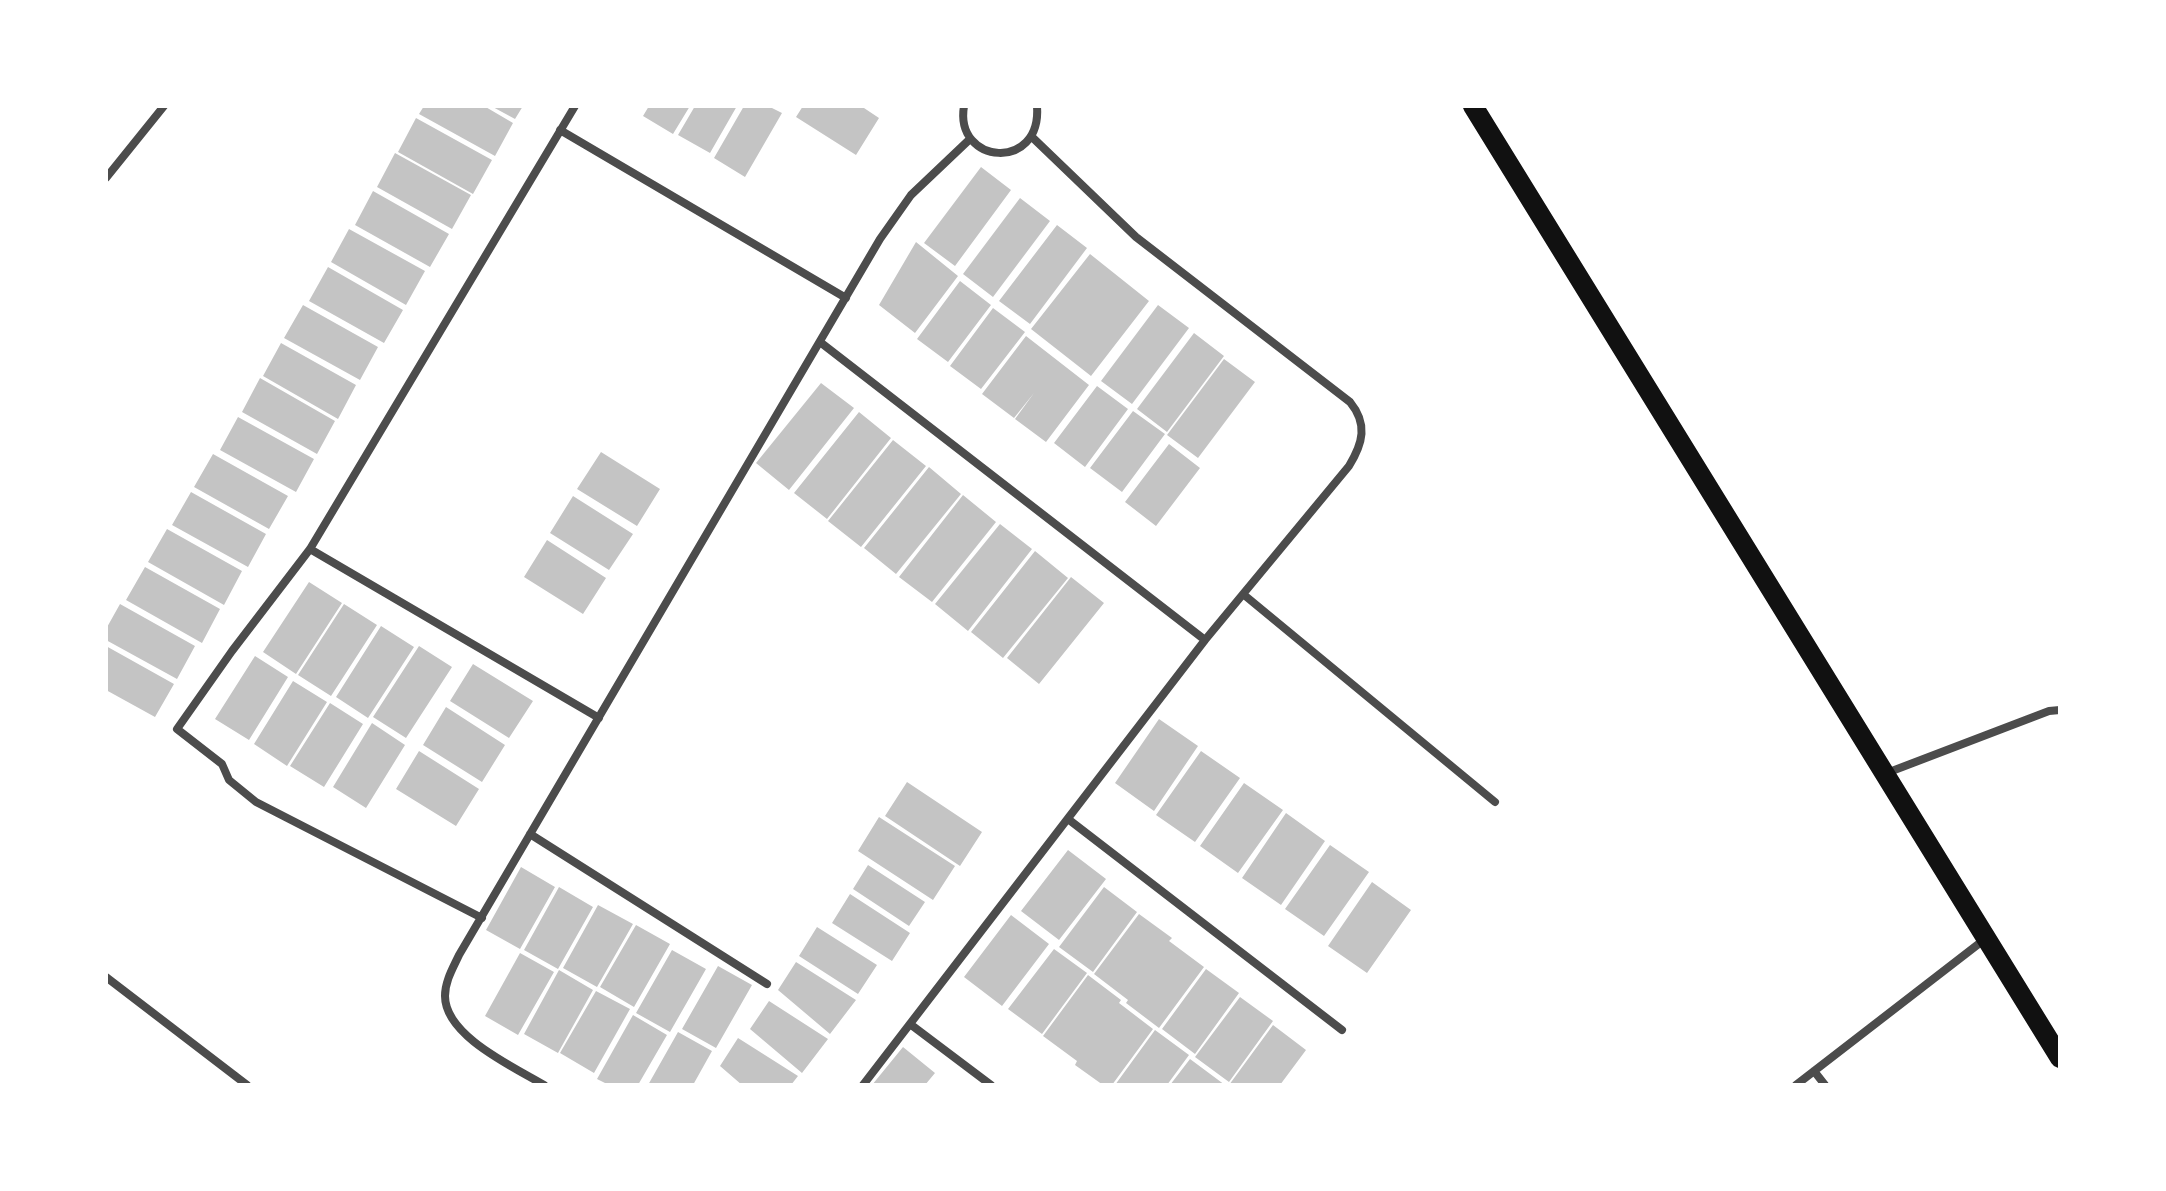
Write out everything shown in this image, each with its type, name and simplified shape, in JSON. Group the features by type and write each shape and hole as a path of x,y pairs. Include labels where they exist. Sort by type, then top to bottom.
{"main road":[{"path":"1473,106 2060,1058"}],"street":[{"path":"106,178 164,106"},
{"path":"482,918 256,802 229,780 222,764 177,729 310,549 575,106"},
{"path":"964,106 963,124 970,139 984,150 1001,154 1019,149 1032,137 1038,123 1038,106"},
{"path":"560,130 846,298"},
{"path":"863,1085 1205,640 1349,466 1362,440 1363,424 1350,402 1136,237 1032,137"},
{"path":"544,1085 461,1031 449,1015 444,998 446,983 530,834 880,239 911,195 970,139"},
{"path":"820,342 1205,640"},
{"path":"310,549 599,718"},
{"path":"1243,594 1495,802"},
{"path":"1884,775 2049,711 2060,710"},
{"path":"1068,819 1342,1030"},
{"path":"530,834 767,984"},
{"path":"1796,1085 1986,938"},
{"path":"106,977 247,1085"},
{"path":"910,1024 991,1085"},
{"path":"1814,1071 1825,1085"}],"building":[{"path":"424,106 484,106 513,123 495,156 419,114"},
{"path":"491,106 523,106 515,119"},
{"path":"649,106 690,106 673,134 643,116"},
{"path":"695,106 737,106 710,153 678,135"},
{"path":"744,106 768,106 782,113 745,177 714,158"},
{"path":"803,106 861,106 879,118 856,155 796,117"},
{"path":"416,118 492,160 473,194 398,152"},
{"path":"395,153 471,195 452,229 377,187"},
{"path":"981,167 1011,190 955,266 924,243"},
{"path":"373,191 449,234 430,267 355,225"},
{"path":"1020,198 1050,221 993,297 963,274"},
{"path":"1057,225 1087,248 1030,324 999,301"},
{"path":"349,229 425,271 406,305 331,262"},
{"path":"916,242 958,276 915,333 879,305"},
{"path":"1090,254 1149,301 1091,376 1031,329"},
{"path":"328,267 403,310 384,343 309,301"},
{"path":"960,281 991,305 948,362 917,339"},
{"path":"303,305 378,347 360,380 284,338"},
{"path":"1158,305 1189,328 1132,404 1101,381"},
{"path":"993,308 1025,332 981,389 950,366"},
{"path":"1194,333 1224,356 1167,432 1137,409"},
{"path":"1026,336 1089,385 1046,442 1015,419 1034,393 1014,418 982,394"},
{"path":"281,343 356,385 338,419 263,376"},
{"path":"1224,359 1255,382 1198,458 1167,435"},
{"path":"260,378 335,421 317,454 242,412"},
{"path":"821,383 854,408 789,490 756,463"},
{"path":"1097,386 1128,409 1085,467 1054,443"},
{"path":"1133,411 1165,434 1122,492 1090,468"},
{"path":"859,412 891,438 827,519 794,493"},
{"path":"238,417 314,459 296,492 220,450"},
{"path":"893,440 926,466 861,547 828,521"},
{"path":"1169,444 1200,468 1156,526 1125,502"},
{"path":"601,452 660,489 637,526 577,489"},
{"path":"213,454 288,496 269,529 194,487"},
{"path":"929,467 961,494 896,574 864,548"},
{"path":"191,492 266,534 248,567 172,525"},
{"path":"963,495 996,522 932,602 899,577"},
{"path":"573,496 633,534 609,570 550,533"},
{"path":"1000,524 1032,549 968,631 935,604"},
{"path":"167,529 242,571 224,605 148,562"},
{"path":"547,540 606,578 583,614 524,577"},
{"path":"1035,551 1068,578 1003,658 971,632"},
{"path":"145,567 220,609 202,643 126,600"},
{"path":"1071,577 1104,603 1039,684 1007,658"},
{"path":"309,582 342,603 296,674 263,652"},
{"path":"120,604 195,646 177,679 106,640 106,629"},
{"path":"344,604 377,625 331,696 298,675"},
{"path":"381,626 414,647 368,718 336,697"},
{"path":"106,646 174,684 155,717 106,690"},
{"path":"419,646 452,667 406,738 373,717"},
{"path":"255,656 288,677 249,740 215,719"},
{"path":"473,664 533,701 509,738 450,701"},
{"path":"293,681 327,702 287,766 254,744"},
{"path":"330,703 363,724 324,787 290,766"},
{"path":"446,707 505,745 482,782 423,745"},
{"path":"1159,719 1198,746 1154,811 1115,783"},
{"path":"372,723 405,745 366,808 333,787"},
{"path":"419,751 479,789 456,826 396,789"},
{"path":"1201,751 1240,778 1195,842 1156,815"},
{"path":"907,782 982,832 960,866 885,816"},
{"path":"1244,783 1283,810 1238,873 1200,846"},
{"path":"1286,813 1325,841 1281,905 1242,878"},
{"path":"879,817 955,866 933,900 858,851"},
{"path":"1330,845 1369,872 1324,936 1285,909"},
{"path":"1068,850 1106,879 1059,940 1021,911"},
{"path":"868,865 925,902 909,926 853,889"},
{"path":"521,867 555,887 520,949 486,930"},
{"path":"1372,882 1411,910 1367,973 1328,946"},
{"path":"559,887 593,907 558,969 524,950"},
{"path":"1104,887 1137,912 1093,972 1059,947"},
{"path":"850,894 910,933 892,961 832,923"},
{"path":"598,905 633,924 597,987 563,968"},
{"path":"1139,914 1204,967 1159,1028 1094,974"},
{"path":"1011,915 1049,944 1002,1006 964,977"},
{"path":"636,925 670,944 634,1007 600,987"},
{"path":"817,927 877,965 858,994 799,956"},
{"path":"1054,949 1087,973 1042,1034 1008,1009"},
{"path":"672,950 706,969 670,1032 636,1013"},
{"path":"520,953 554,972 518,1035 485,1016"},
{"path":"796,962 856,1000 830,1034 778,990"},
{"path":"718,966 752,985 716,1048 682,1029"},
{"path":"1206,969 1239,993 1195,1054 1162,1029"},
{"path":"559,970 593,990 558,1053 524,1034"},
{"path":"1088,975 1153,1029 1112,1085 1103,1085 1043,1036"},
{"path":"596,991 630,1009 594,1073 560,1053"},
{"path":"1240,997 1273,1021 1229,1082 1195,1057"},
{"path":"769,1001 828,1039 802,1073 750,1029"},
{"path":"633,1015 667,1035 638,1085 609,1085 597,1079"},
{"path":"1273,1025 1306,1050 1280,1085 1229,1085"},
{"path":"1155,1030 1189,1055 1167,1085 1115,1085"},
{"path":"678,1032 712,1051 693,1085 648,1085"},
{"path":"738,1038 798,1076 791,1085 742,1085 720,1066"},
{"path":"903,1047 935,1073 925,1085 872,1085"},
{"path":"1190,1059 1225,1085 1170,1085"}]}
